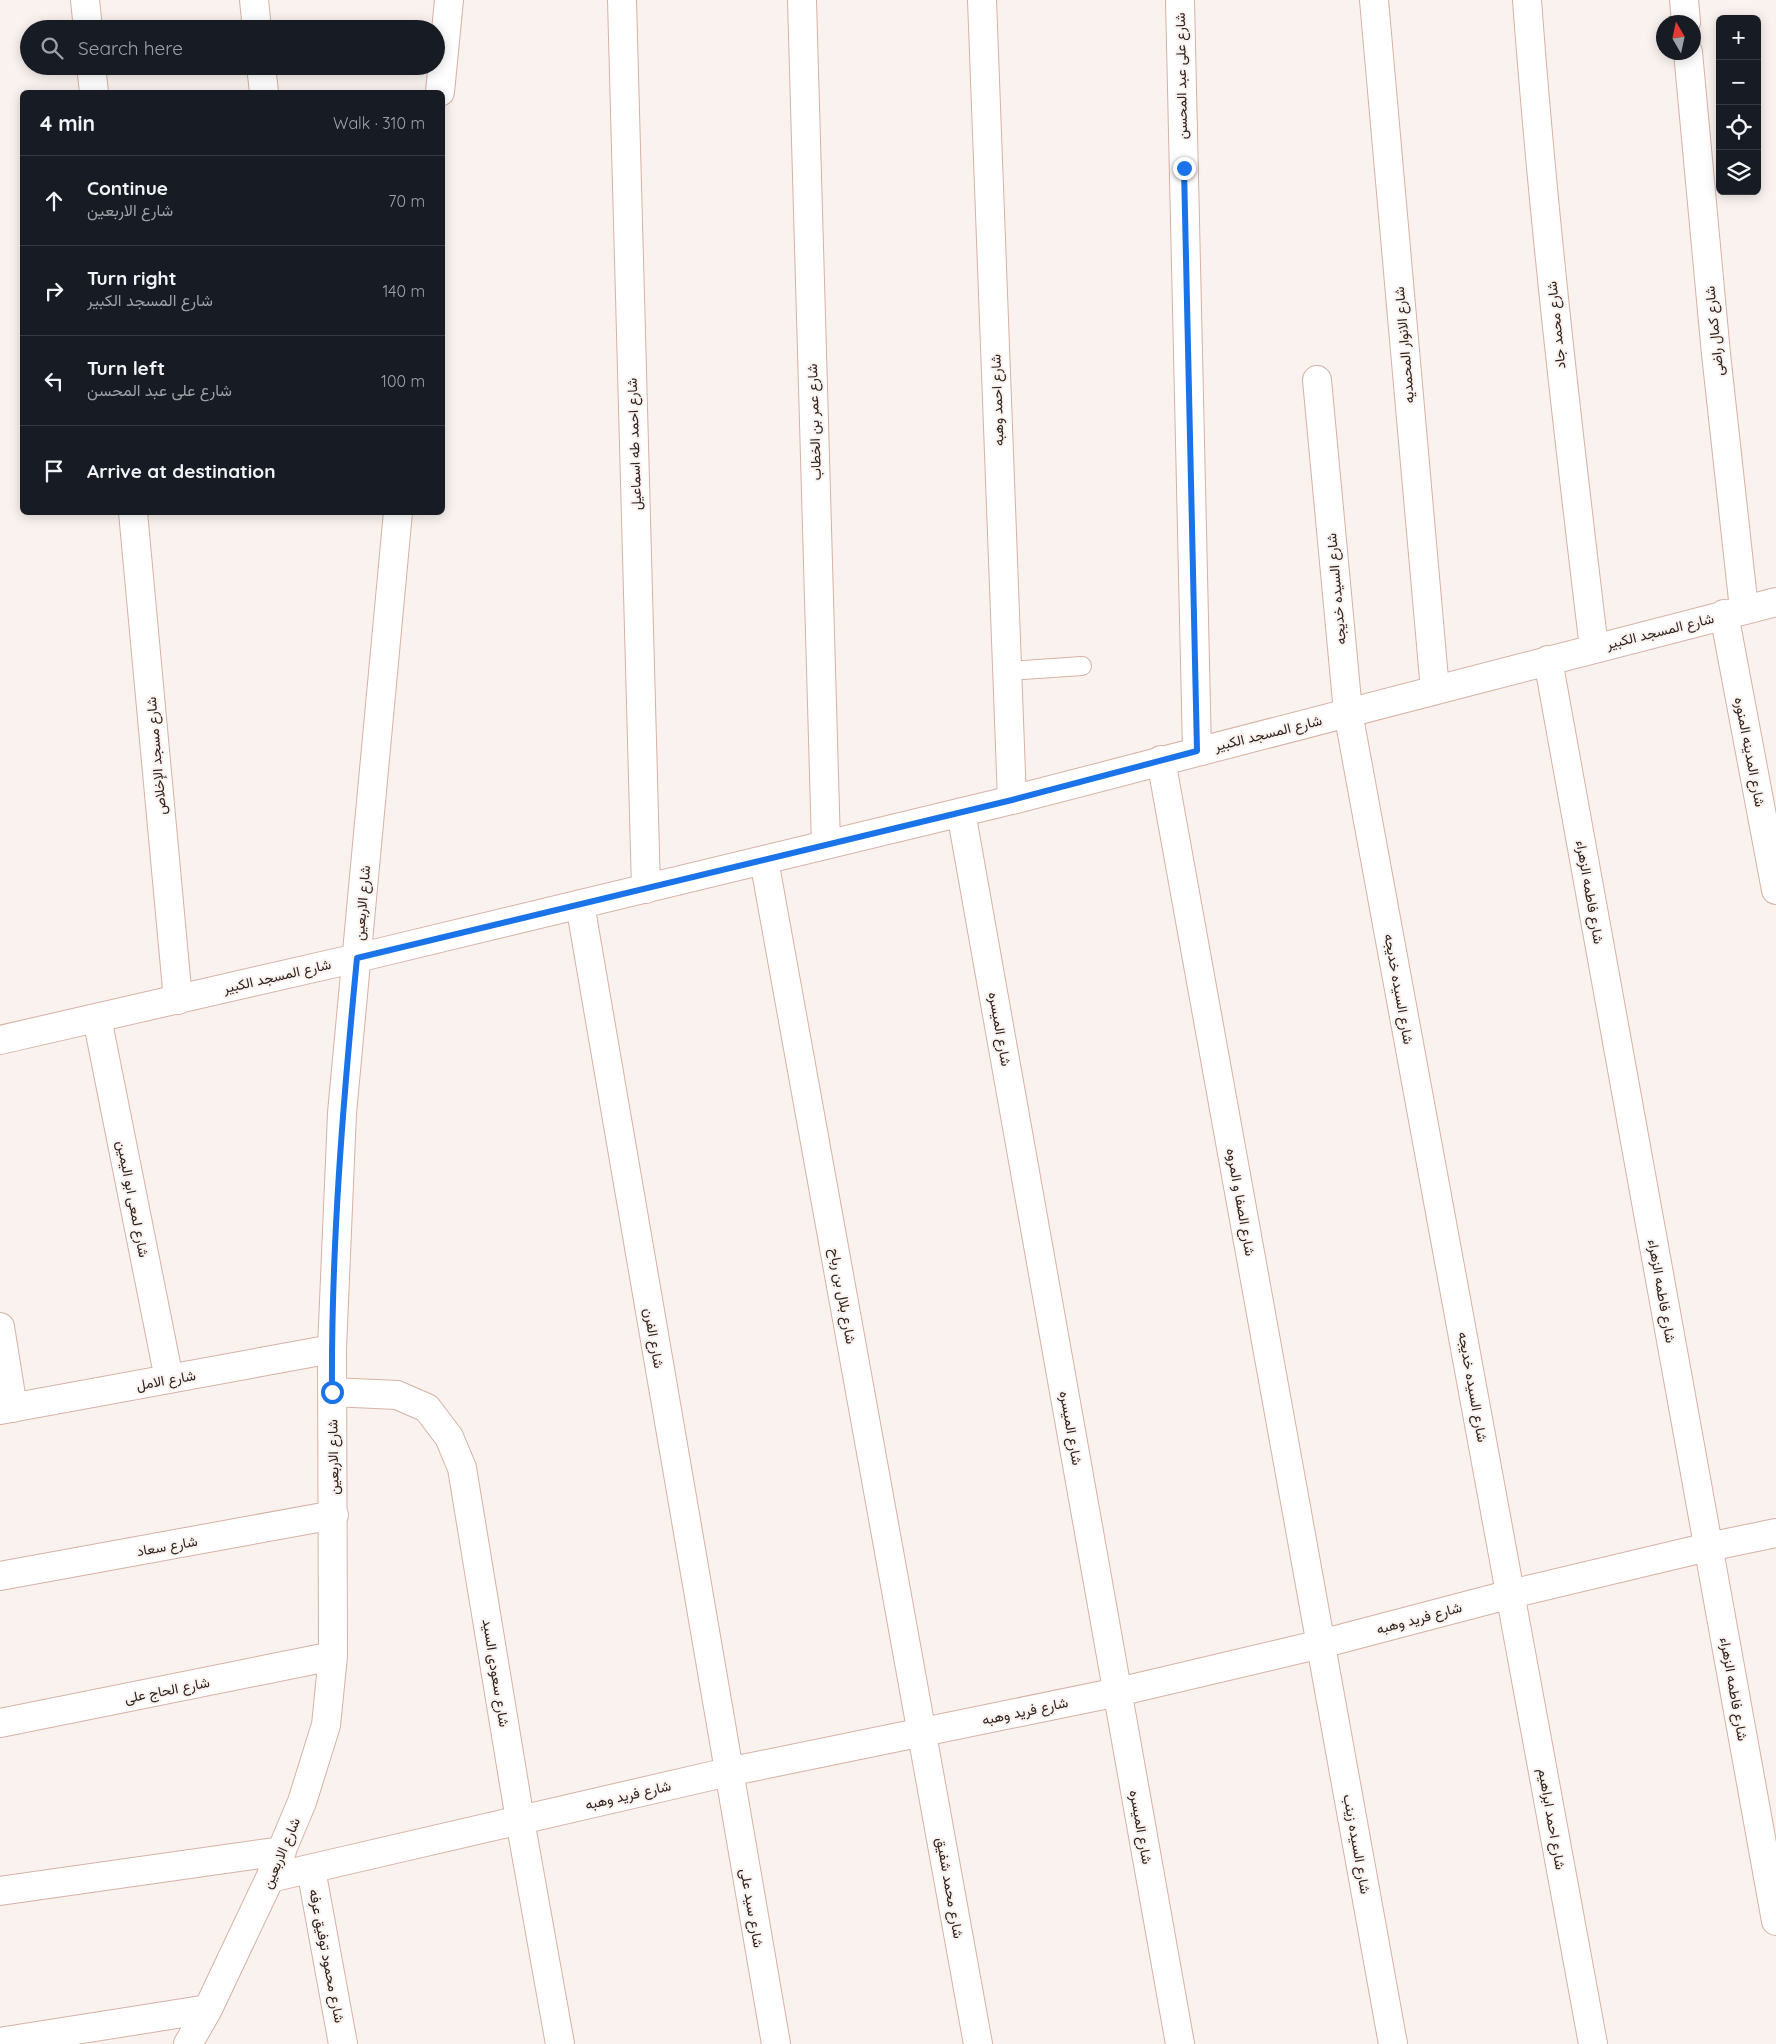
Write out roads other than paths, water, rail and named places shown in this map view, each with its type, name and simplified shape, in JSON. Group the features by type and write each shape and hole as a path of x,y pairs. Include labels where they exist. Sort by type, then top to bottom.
{"street":[{"path":"85,0 87,20"},
{"path":"254,0 256,20"},
{"path":"445,41 449,0"},
{"name":"شارع احمد طه اسماعيل","path":"622,0 646,889"},
{"name":"شارع عمر بن الخطاب","path":"802,0 826,845"},
{"name":"شارع احمد وهبه","path":"982,0 1012,800"},
{"name":"شارع على عبد المحسن","path":"1180,0 1197,751"},
{"name":"شارع الانوار المحمديه","path":"1374,0 1435,690"},
{"name":"شارع محمد جاد","path":"1528,0 1536,120 1562,385 1594,648"},
{"path":"1684,0 1685,15"},
{"name":"شارع كمال راضى","path":"1689,60 1716,354 1734,612"},
{"path":"92,75 94,90"},
{"path":"262,75 264,90"},
{"path":"440,90 442,75"},
{"name":"شارع السيده خديجه","path":"1317,380 1348,712 1511,1594"},
{"name":"شارع مسجد الإخلاص","path":"133,515 178,1000"},
{"name":"شارع الاربعين","path":"188,2044 208,2009 270,1878 302,1802 326,1725 333,1656 332,1350 342,1113 398,515"},
{"name":"شارع المسجد الكبير","path":"0,1040 357,958 1012,800 1776,602"},
{"name":"شارع المدينه المنوره","path":"1734,612 1776,890"},
{"name":"شارع فاطمه الزهراء","path":"1548,660 1776,1921"},
{"name":"شارع الصفا و المروه","path":"1161,760 1321,1644"},
{"name":"شارع الميسره","path":"961,812 1180,2044"},
{"name":"شارع بلال بن رباح","path":"764,860 922,1733"},
{"name":"شارع الفرن","path":"580,904 728,1772"},
{"name":"شارع لمعى ابو اليمين","path":"97,1018 169,1379"},
{"path":"0,1327 6,1409"},
{"name":"شارع الامل","path":"6,1409 332,1350"},
{"name":"شارع سعودى السيد","path":"332,1392 397,1395 427,1408 449,1437 462,1468 520,1820 560,2044"},
{"name":"شارع سعاد","path":"0,1576 334,1515"},
{"name":"شارع فريد وهبه","path":"270,1878 728,1772 1118,1692 1321,1644 1511,1594 1708,1547 1776,1533"},
{"name":"شارع احمد ابراهيم","path":"1511,1594 1593,2044"},
{"name":"شارع السيده زينب","path":"1321,1644 1393,2044"},
{"name":"شارع الحاج على","path":"0,1723 333,1656"},
{"name":"شارع محمد شفيق","path":"922,1733 978,2044"},
{"name":"شارع سيد على","path":"728,1772 776,2044"},
{"path":"0,1891 282,1850"},
{"name":"شارع محمود توفيق عرفه","path":"310,1869 344,2044"},
{"path":"0,2042 208,2009"}],"lane":[{"path":"1008,671 1082,666"}]}
